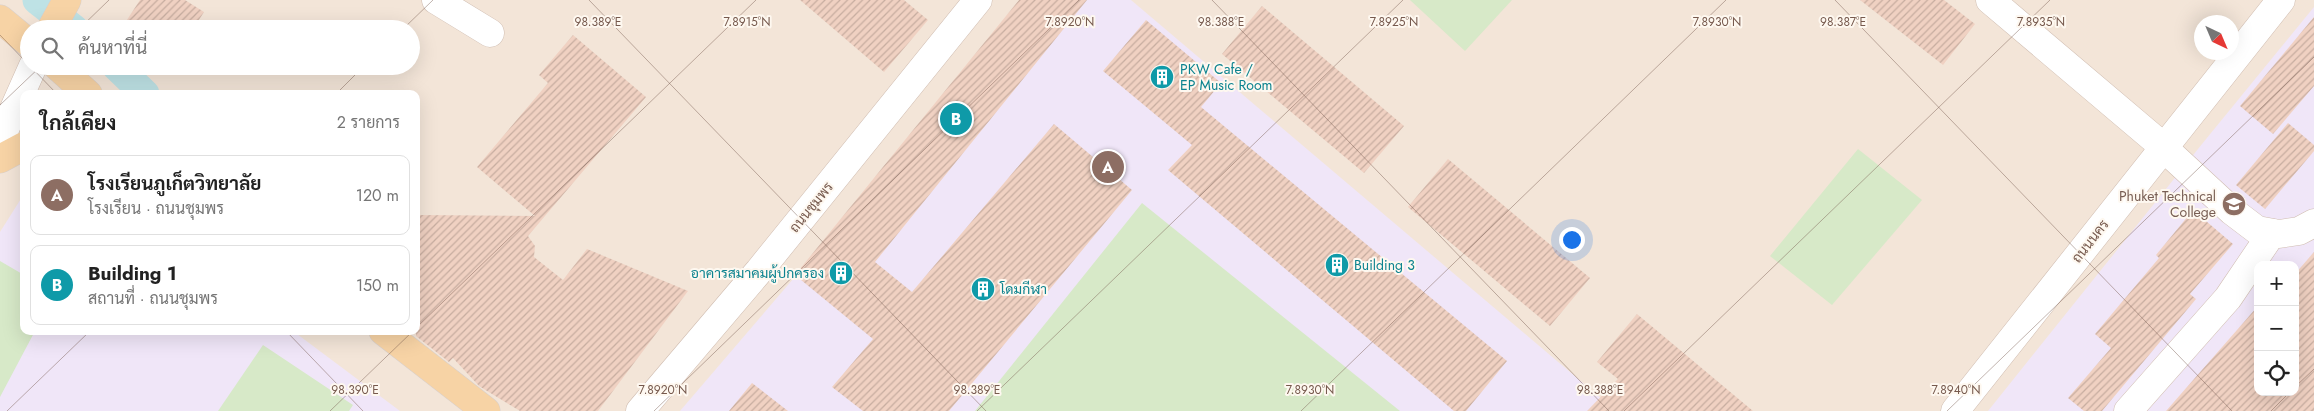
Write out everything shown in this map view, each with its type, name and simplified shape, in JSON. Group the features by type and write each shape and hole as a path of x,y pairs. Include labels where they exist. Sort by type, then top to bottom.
{"main road":[{"path":"56,20 66,1"},
{"path":"0,19 20,35"},
{"path":"67,75 84,90"},
{"path":"0,159 10,151 20,147"},
{"path":"388,335 486,411"}],"street":[{"path":"436,0 490,33"},
{"name":"ถนนชุมพร","path":"640,411 759,271 978,0"},
{"name":"ถนนนคร","path":"1955,411 2281,0"},
{"path":"2003,4 2232,211 2257,230 2272,233 2299,231 2314,224"},
{"path":"22,90 29,75"},
{"path":"0,140 20,95"},
{"path":"2128,411 2228,298 2272,233"}],"shaded area":[{"path":"0,0 2314,0 2314,411 0,411"},
{"path":"1032,0 1131,0 1616,411 680,411"},
{"name":"Phuket Technical College","path":"2314,7 2314,411 1988,411 2202,144"},
{"path":"20,200 20,335 298,335 400,411 0,411 0,232"}],"green space":[{"path":"1410,0 1512,0 1465,51"},
{"path":"1858,149 1922,200 1832,305 1770,256"},
{"path":"1142,203 1400,411 975,411"},
{"path":"0,261 20,273 20,335 33,335 0,397"},
{"path":"263,345 353,405 349,411 218,411"}],"building":[{"path":"140,0 185,0 204,12 199,20 127,20"},
{"path":"800,0 904,0 928,20 884,72"},
{"path":"1019,0 1087,0 875,262 912,292 1054,124 1132,190 949,411 863,411 832,387 873,339 795,275"},
{"path":"1860,0 1944,0 1975,24 1943,65"},
{"path":"1262,6 1404,126 1364,173 1222,54"},
{"path":"2314,17 2314,86 2273,134 2240,106"},
{"name":"Building 3","path":"1146,20 1221,83 1201,107 1507,361 1466,411 1454,411 1168,170 1192,145 1103,71"},
{"path":"573,35 646,97 528,236 535,246 534,257 563,280 587,249 688,291 598,411 520,411 479,386 453,358 449,362 416,336 420,335 420,215 535,216 477,167 548,83 539,75"},
{"path":"2288,123 2314,145 2314,151 2265,209 2236,185"},
{"path":"1448,159 1590,278 1550,326 1408,207"},
{"path":"2193,210 2233,244 2190,294 2196,299 2102,411 2084,411 2068,398 2111,348 2095,334 2159,258 2156,255"},
{"path":"2314,252 2314,411 2166,411 2254,311 2254,396 2299,396 2299,269"},
{"path":"1637,314 1753,411 1587,411 1618,379 1597,362"},
{"path":"752,383 788,411 729,411"}],"waterway":[{"path":"37,0 63,20"},
{"path":"125,75 141,90"}],"place":[{"name":"PKW Cafe / EP Music Room","path":"1162,77"},
{"name":"Building 1","path":"956,119"},
{"name":"โรงเรียนภูเก็ตวิทยาลัย","path":"1108,167"},
{"name":"Phuket Technical College","path":"2234,204"},
{"name":"Building 3","path":"1337,265"},
{"name":"อาคารสมาคมผู้ปกครอง","path":"841,273"},
{"name":"โดมกีฬา","path":"983,289"}]}
